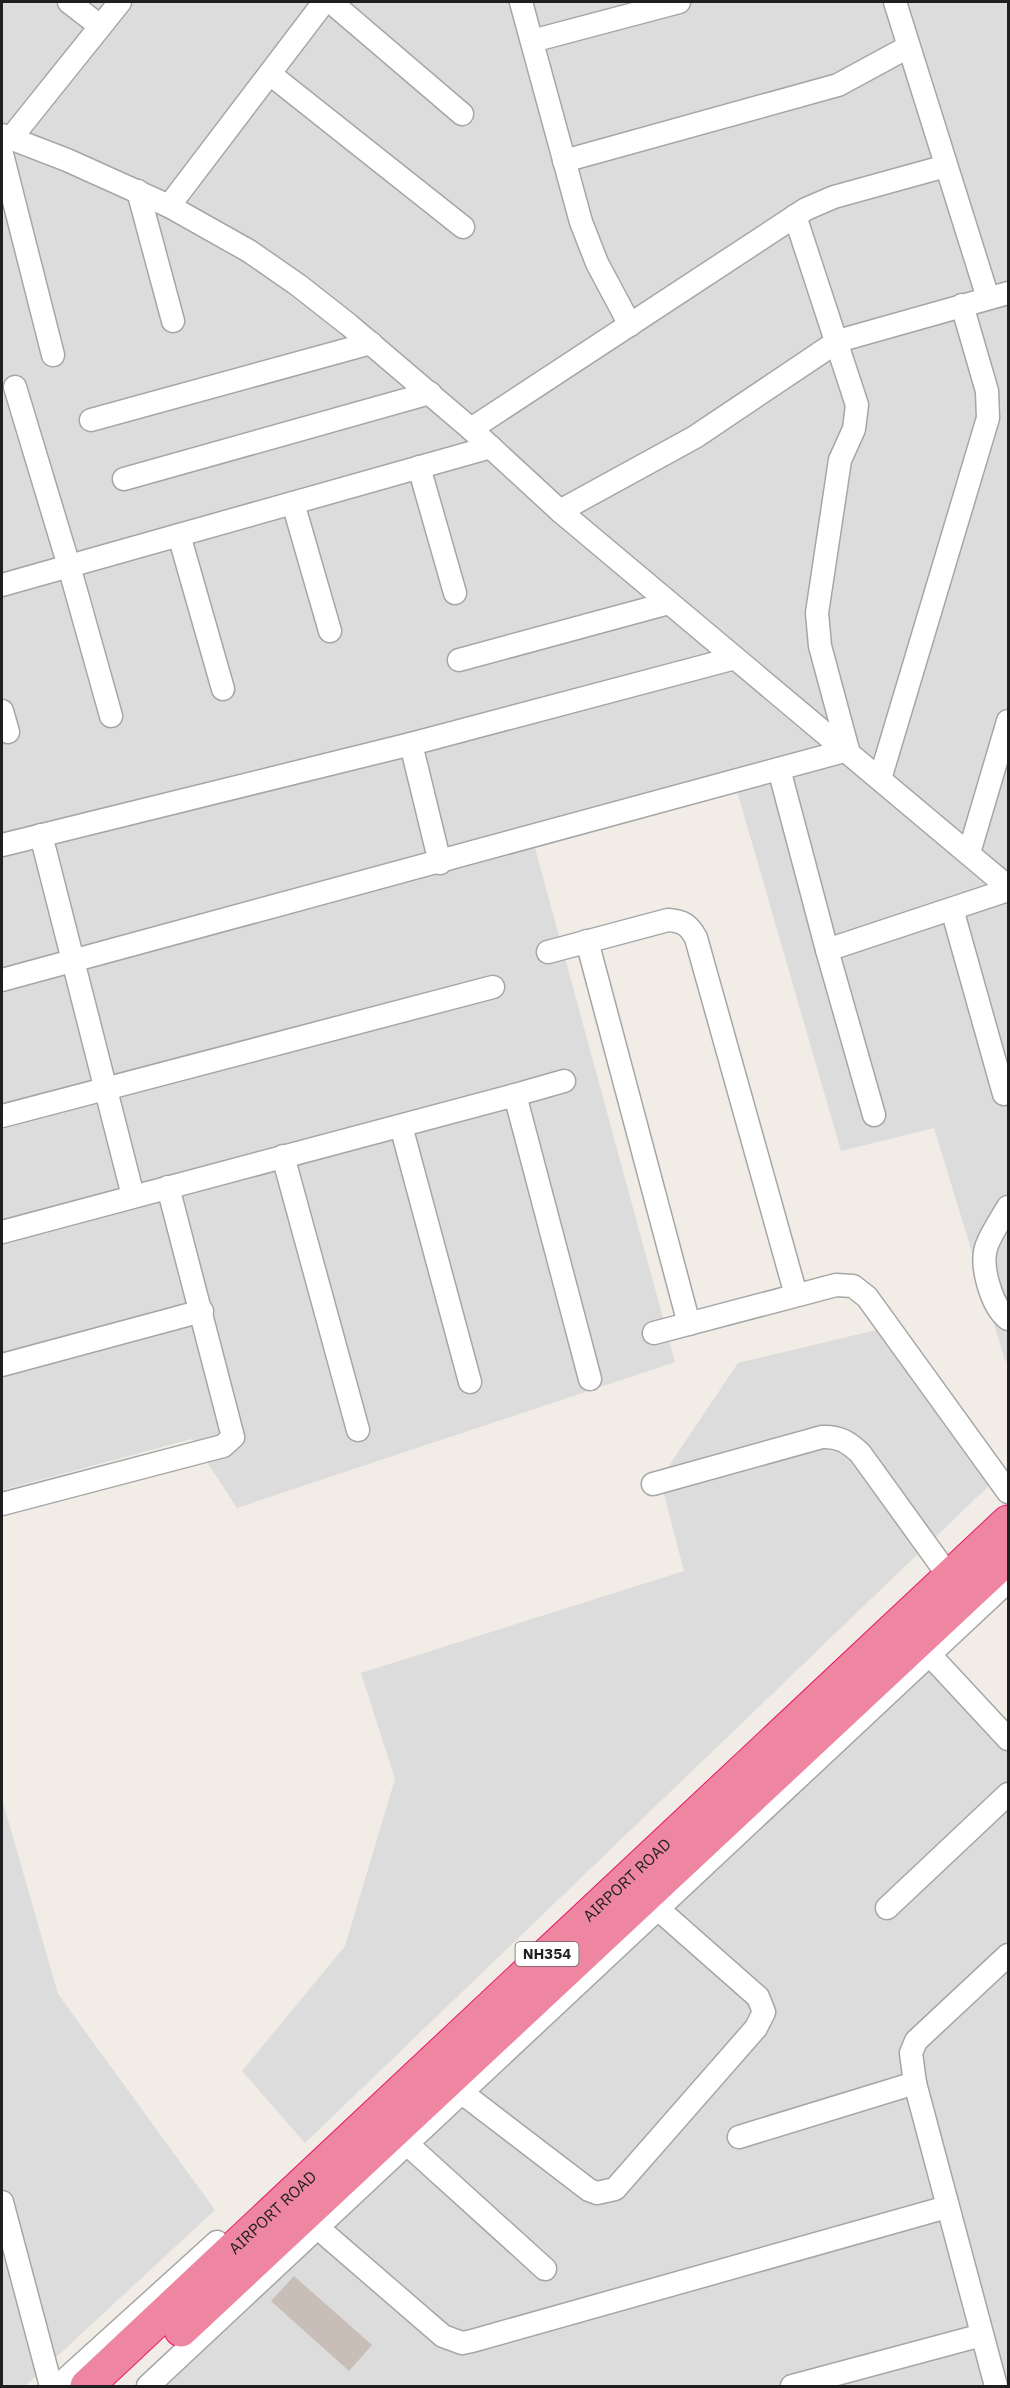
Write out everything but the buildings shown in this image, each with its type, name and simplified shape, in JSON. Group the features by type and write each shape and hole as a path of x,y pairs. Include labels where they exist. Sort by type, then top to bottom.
{"highway":[{"name":"AIRPORT ROAD","path":"87,2386 1008,1522"},
{"name":"AIRPORT ROAD","path":"119,2386 924,1648 1008,1557"}],"street":[{"path":"69,2 100,26"},
{"path":"5,142 120,2"},
{"path":"170,206 324,2"},
{"path":"331,2 462,114"},
{"path":"521,2 588,243 630,325"},
{"path":"532,41 678,2"},
{"path":"560,511 694,437 838,341 998,296 946,166 896,2"},
{"path":"564,161 838,85 908,46"},
{"path":"270,74 463,227"},
{"path":"5,142 138,191 170,206 249,251 371,343 471,429 560,511 1005,881 952,909 827,950"},
{"path":"5,142 53,355"},
{"path":"471,429 795,216 834,197 946,166"},
{"path":"138,191 173,321"},
{"path":"795,216 838,341 857,414 840,460 817,613 820,646 848,750"},
{"path":"880,779 988,418 987,391 962,305"},
{"path":"91,420 371,343"},
{"path":"15,387 111,716"},
{"path":"124,479 430,393"},
{"path":"2,585 491,447"},
{"path":"419,467 455,593"},
{"path":"293,503 330,631"},
{"path":"178,535 224,689"},
{"path":"459,660 669,603"},
{"path":"2,845 411,744 735,658"},
{"path":"969,853 1008,722"},
{"path":"411,744 440,863"},
{"path":"2,980 440,863 848,750"},
{"path":"779,769 874,1115"},
{"path":"41,835 133,1197"},
{"path":"952,909 1004,1094"},
{"path":"548,952 668,920 680,921 690,926 696,938 796,1295"},
{"path":"587,941 689,1324"},
{"path":"2,1116 493,987"},
{"path":"2,1232 564,1081"},
{"path":"516,1095 590,1379"},
{"path":"400,1126 470,1382"},
{"path":"283,1156 358,1430"},
{"path":"2,1504 223,1446 231,1441 233,1432 168,1187"},
{"path":"1008,1208 987,1243 985,1254 994,1302 1008,1319"},
{"path":"654,1333 845,1284 861,1291 1008,1492"},
{"path":"2,1365 202,1311"},
{"path":"653,1484 822,1437 834,1437 848,1442 860,1453 943,1568"},
{"path":"58,2386 344,2127 496,1980 1008,1506"},
{"path":"148,2386 657,1908 924,1648 1008,1581"},
{"path":"924,1648 1008,1739"},
{"path":"887,1908 1008,1794"},
{"path":"461,2092 589,2190 597,2193 615,2189 756,2028 764,2012 758,1997 657,1908"},
{"path":"996,2386 915,2083 911,2053 916,2042 1008,1955"},
{"path":"739,2137 915,2083"},
{"path":"406,2143 545,2269"},
{"path":"2,2202 51,2386"},
{"path":"318,2228 442,2336 462,2343 561,2318 947,2207"},
{"path":"792,2386 982,2335"}],"shaded area":[{"path":"2,2 1008,2 1008,1363 1005,1360 934,1128 841,1151 735,784 532,837 675,1362 237,1508 192,1439 2,1490"},
{"path":"893,1326 998,1477 305,2143 242,2071 345,1946 395,1779 361,1673 684,1571 660,1479 738,1363"},
{"path":"934,1658 1008,1737 1008,2386 161,2386"},
{"path":"2,1799 58,1994 215,2210 25,2386 2,2386"}]}
